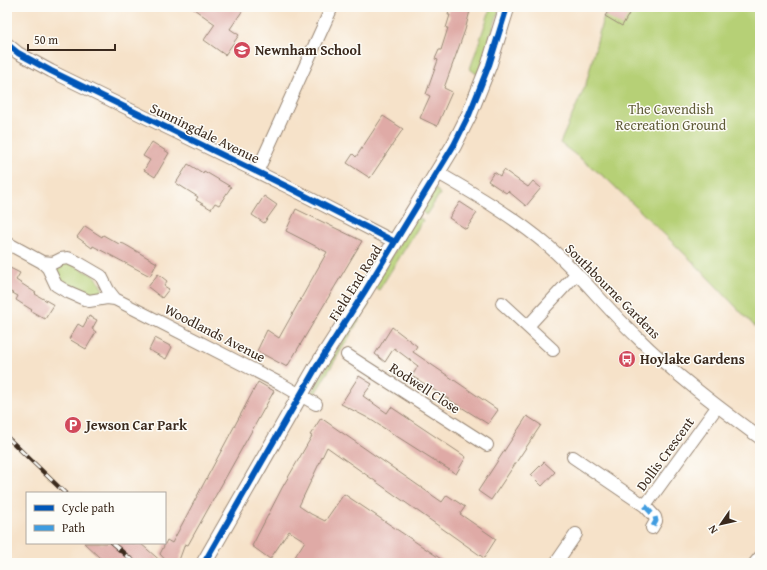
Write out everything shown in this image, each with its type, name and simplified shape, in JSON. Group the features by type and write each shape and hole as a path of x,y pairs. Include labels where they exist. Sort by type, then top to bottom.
{"street":[{"path":"257,172 332,7"},
{"name":"Field End Road","path":"204,563 325,353 365,292 413,210 438,173 469,115 489,65 507,7"},
{"name":"Sunningdale Avenue","path":"7,44 18,53 52,72 373,229 395,242"},
{"name":"Southbourne Gardens","path":"438,173 514,220 547,245 635,336 669,368 760,438"},
{"path":"7,243 42,262 48,268 56,285 72,294 89,301 115,299"},
{"name":"Woodlands Avenue","path":"42,262 53,263 60,259 68,258 77,262 101,276 108,290 115,299 243,366 252,369 316,404"},
{"path":"528,326 576,274"},
{"path":"502,303 553,350"},
{"name":"Rodwell Close","path":"347,355 487,445"},
{"name":"Dollis Crescent","path":"573,457 645,506 718,407"},
{"path":"645,506 655,517 656,521 652,528"},
{"path":"556,563 576,534"},
{"path":"756,563 760,557"}],"green space":[{"path":"491,7 500,7 478,75 470,69"},
{"name":"The Cavendish Recreation Ground","path":"610,7 760,7 760,332 694,263 607,179 560,143 586,84 602,22"},
{"path":"435,188 440,194 426,215 420,210"},
{"path":"416,215 423,220 379,290 374,287"},
{"path":"67,261 96,277 103,290 101,295 93,298 58,282 56,268 60,264"},
{"path":"366,301 369,304 314,395 312,392"}],"building":[{"path":"191,7 245,7 230,29 239,35 225,55 204,40 215,24"},
{"path":"450,7 471,7 465,30 444,88 452,92 437,126 420,118 430,96 426,94 438,60 435,59 439,50 441,50 448,28 446,28 450,15 448,15"},
{"path":"611,7 633,7 622,26 605,16"},
{"path":"383,116 403,129 370,178 347,163 353,154 356,157"},
{"path":"152,142 169,153 155,177 144,170 150,160 143,156"},
{"path":"188,164 203,173 204,171 231,187 219,205 215,203 211,209 196,200 198,197 176,183"},
{"path":"504,170 528,187 533,181 541,188 526,206 508,191 506,193 488,181 494,172 500,176"},
{"path":"264,196 277,205 264,223 252,215"},
{"path":"460,202 477,213 466,229 449,218"},
{"path":"296,209 362,241 287,367 257,351 267,330 279,338 327,252 286,231"},
{"path":"85,226 102,237 103,235 119,244 124,244 157,263 150,276 93,246 92,248 77,237"},
{"path":"10,268 20,273 16,280 36,293 35,294 54,305 45,319 16,300 18,296 9,291 7,295 7,274"},
{"path":"158,274 167,281 164,286 169,289 162,298 148,287"},
{"path":"89,316 97,320 92,329 96,332 86,349 69,339 78,324 83,327"},
{"path":"392,327 417,346 413,352 498,410 488,424 412,376 418,366 394,348 385,362 375,354"},
{"path":"155,338 172,347 166,359 149,350"},
{"path":"359,376 372,384 363,396 387,413 391,407 466,457 456,474 368,418 341,404"},
{"path":"258,382 274,391 188,545 185,544 178,563 168,563 160,554 167,540 172,543"},
{"path":"527,416 541,425 491,500 478,491"},
{"path":"321,418 442,502 447,495 465,507 460,514 496,539 484,558 327,447 299,506 325,521 344,494 447,563 291,563 305,541 289,531 270,559 252,546 282,488 312,436 310,435"},
{"path":"544,462 555,472 542,486 531,475"},
{"path":"85,544 141,544 163,563 112,563 100,558"}],"railway":[{"path":"7,437 64,492"},
{"path":"113,544 135,563"}],"marked path":[{"path":"645,506 655,517 656,521 652,528"}],"cycle path":[{"path":"204,563 317,366 365,291 454,145 469,115 489,65 507,7"},
{"path":"7,44 18,53 51,71 290,188 395,242"}],"place":[{"name":"Newnham School","path":"242,50"},
{"name":"Hoylake Gardens","path":"627,359"},
{"name":"Jewson Car Park","path":"73,425"}]}
